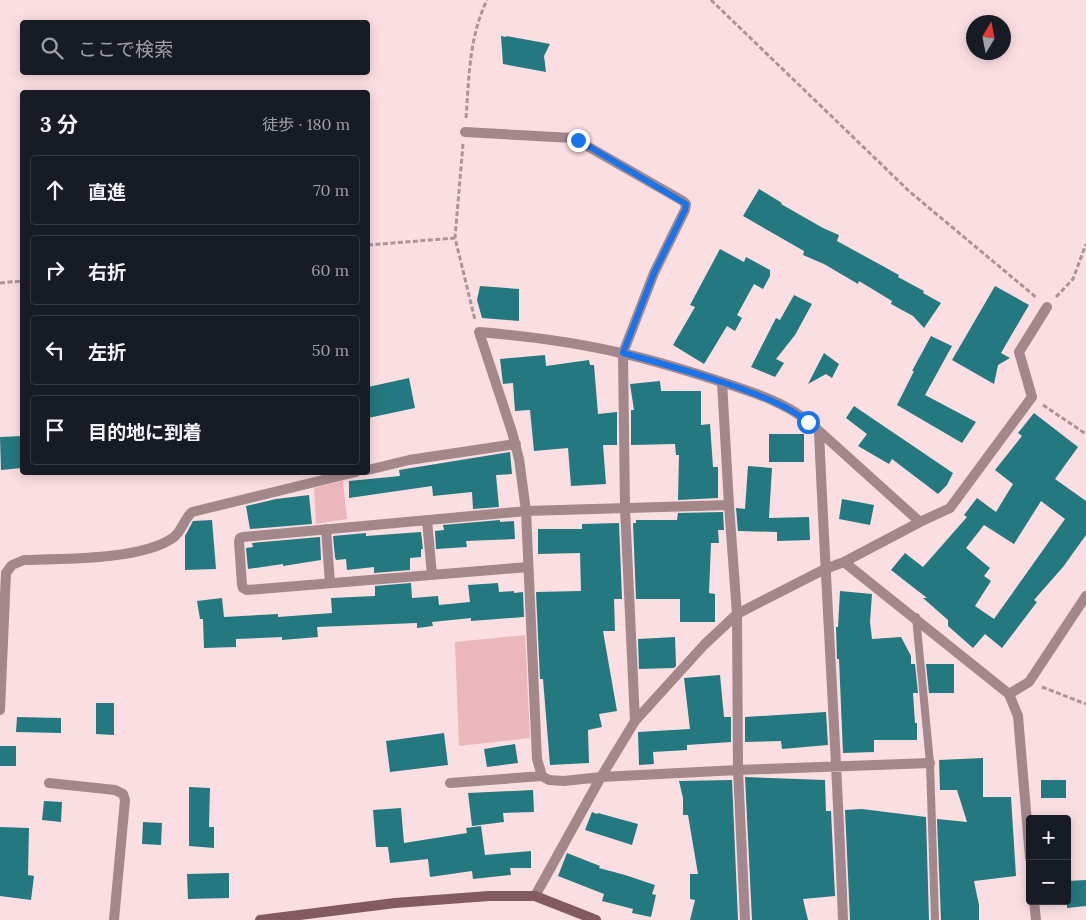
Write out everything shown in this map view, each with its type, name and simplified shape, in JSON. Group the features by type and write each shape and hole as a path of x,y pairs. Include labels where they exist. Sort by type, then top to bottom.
{"street":[{"path":"465,132 573,138 685,202 687,206 654,273 623,353 625,508 635,721"},
{"path":"535,896 601,777 635,721 704,644 737,614 950,508 1032,397 1019,352 1047,307"},
{"path":"542,776 536,759 526,511 516,444 479,332 530,336 623,353 722,382 782,404 800,415 920,522"},
{"path":"722,382 737,614 738,770 745,920"},
{"path":"819,432 837,767 843,920"},
{"path":"370,470 409,460 516,444"},
{"path":"0,710 6,573 12,565 24,560 105,557 155,546 175,536 192,512 344,475"},
{"path":"528,568 247,590 243,588 238,542 243,537 526,511 729,505"},
{"path":"427,520 432,575"},
{"path":"326,529 330,583"},
{"path":"844,562 1009,694 1018,716 1026,815"},
{"path":"1009,694 1029,682 1086,596"},
{"path":"450,783 542,776 549,780 556,780 738,770 930,763"},
{"path":"49,783 115,790 123,794 125,800 114,920"},
{"path":"260,920 395,903 489,896 535,896 579,917 596,920"},
{"path":"1034,905 1036,920"}],"lane":[{"path":"916,618 930,763 935,920"}],"path":[{"path":"711,0 910,192 1047,307 1073,279 1086,244"},
{"path":"370,245 455,238 479,332"},
{"path":"0,283 20,281"},
{"path":"1032,397 1086,434"},
{"path":"1029,682 1086,704"}],"shaded area":[{"path":"343,481 347,519 316,524 314,488"},
{"path":"525,635 530,738 459,746 455,642"}],"building":[{"path":"501,36 550,44 544,56 546,72 503,64"},
{"path":"759,189 781,204 839,235 837,241 899,275 898,277 941,303 924,328 913,316 891,304 892,301 859,281 858,284 824,264 803,255 804,251 743,216"},
{"path":"720,249 744,262 746,257 770,270 770,276 763,289 754,284 737,315 742,318 735,331 727,326 704,364 673,345 695,307 690,305"},
{"path":"480,286 519,289 519,321 482,318 477,300"},
{"path":"995,286 1029,305 1001,353 1010,358 998,365 994,384 952,360"},
{"path":"794,295 812,304 795,335 776,359 784,363 775,377 751,367 776,318 780,320"},
{"path":"931,336 952,346 925,395 976,422 962,443 897,405 914,371 912,371"},
{"path":"824,353 839,364 832,378 826,374 808,384"},
{"path":"545,355 546,366 589,360 590,365 594,365 598,414 617,412 617,445 603,445 606,484 571,486 568,448 534,451 530,410 515,411 513,383 503,384 500,359"},
{"path":"409,378 415,408 370,418 370,387"},
{"path":"660,381 661,391 701,391 701,425 710,424 713,467 718,467 718,498 678,500 679,455 676,455 675,444 631,445 631,410 634,410 630,384"},
{"path":"854,406 953,473 947,485 938,494 892,459 889,464 858,446 867,434 846,418"},
{"path":"1034,413 1078,447 1055,479 1086,501 1086,535 1063,567 1034,600 1037,602 1002,648 985,634 973,648 948,626 948,620 923,598 927,598 891,570 905,553 923,567 967,517 964,515 977,498 996,512 1013,484 995,470 1022,436 1018,433","holes":["1041,501 1065,519 994,619 975,606 991,581 984,576 990,568 966,548 984,525 1014,544"]},
{"path":"769,434 804,434 804,462 769,462"},
{"path":"20,436 20,468 1,470 0,437"},
{"path":"510,452 512,474 496,475 499,507 473,509 472,492 433,496 432,486 349,498 349,481 400,476 399,470"},
{"path":"748,466 772,468 769,518 809,517 810,540 777,541 777,532 738,531 736,508 745,509"},
{"path":"309,495 312,524 250,529 246,506 276,499"},
{"path":"842,499 874,505 870,525 839,519"},
{"path":"723,512 724,530 718,530 719,543 711,543 709,593 715,594 715,622 680,622 680,599 636,599 633,523 636,523 636,520 677,520 678,513"},
{"path":"212,520 216,569 185,570 185,536 193,521"},
{"path":"500,520 500,522 514,521 515,539 466,541 467,547 436,549 435,531 444,530 443,525"},
{"path":"619,523 622,599 614,599 615,631 603,631 617,711 599,714 602,727 588,730 589,763 550,765 543,679 540,679 536,592 581,591 580,553 538,554 538,529 582,529 582,524"},
{"path":"421,532 423,549 421,549 421,557 410,558 410,570 374,573 374,567 347,570 346,559 336,560 335,557 333,536"},
{"path":"320,537 321,560 248,569 246,548 253,547 252,543"},
{"path":"411,583 412,598 438,596 439,605 470,602 468,585 498,583 499,592 523,592 524,617 471,621 471,618 432,622 433,626 417,628 417,623 317,627 318,637 282,640 282,637 236,639 236,647 204,648 203,619 200,619 197,601 222,598 224,617 278,614 278,617 332,613 331,598 375,596 375,586"},
{"path":"840,591 872,594 870,622 872,639 901,637 911,656 911,664 915,664 918,693 913,693 917,740 874,740 874,752 843,753 836,627 838,627"},
{"path":"675,637 676,666 674,668 639,669 638,639"},
{"path":"926,664 954,664 954,693 929,693"},
{"path":"720,675 724,717 731,717 731,742 687,745 687,750 653,752 654,764 639,765 638,732 690,729 684,678"},
{"path":"96,703 114,703 114,735 96,734"},
{"path":"826,712 828,745 782,749 781,741 745,742 745,717"},
{"path":"17,717 61,718 61,733 16,732"},
{"path":"444,733 448,765 390,772 386,741"},
{"path":"515,744 518,763 487,767 484,749"},
{"path":"0,746 16,746 16,766 0,766"},
{"path":"983,758 983,797 1011,797 1016,876 974,881 979,905 979,920 941,920 937,819 967,822 957,790 940,790 939,760"},
{"path":"745,777 825,780 826,811 831,811 835,896 803,899 808,920 752,920"},
{"path":"732,780 738,920 690,920 695,900 690,899 690,874 698,874 688,815 683,815 683,798 679,781"},
{"path":"1041,780 1066,780 1066,798 1041,798"},
{"path":"189,787 210,788 209,827 214,827 214,848 189,846"},
{"path":"533,790 534,812 503,813 504,822 472,826 468,793"},
{"path":"44,801 62,802 61,822 42,820"},
{"path":"401,808 404,843 467,833 466,828 481,826 485,855 531,851 531,868 510,868 511,875 473,879 472,871 430,877 428,859 390,863 388,847 376,847 373,810"},
{"path":"862,809 926,817 929,920 850,920 845,810"},
{"path":"592,812 638,824 632,845 585,830"},
{"path":"143,822 162,823 161,845 142,844"},
{"path":"0,827 29,828 28,875 34,876 31,900 0,896"},
{"path":"567,853 600,866 599,868 655,885 652,894 656,895 651,917 632,913 633,909 602,901 604,894 558,876"},
{"path":"229,873 229,898 188,899 187,874"},
{"path":"1086,880 1086,906 1067,908 1067,905 1071,905 1071,881"}],"route":[{"path":"578,140 685,202 687,206 654,273 623,353 722,382 774,401 791,409 808,422"}]}
